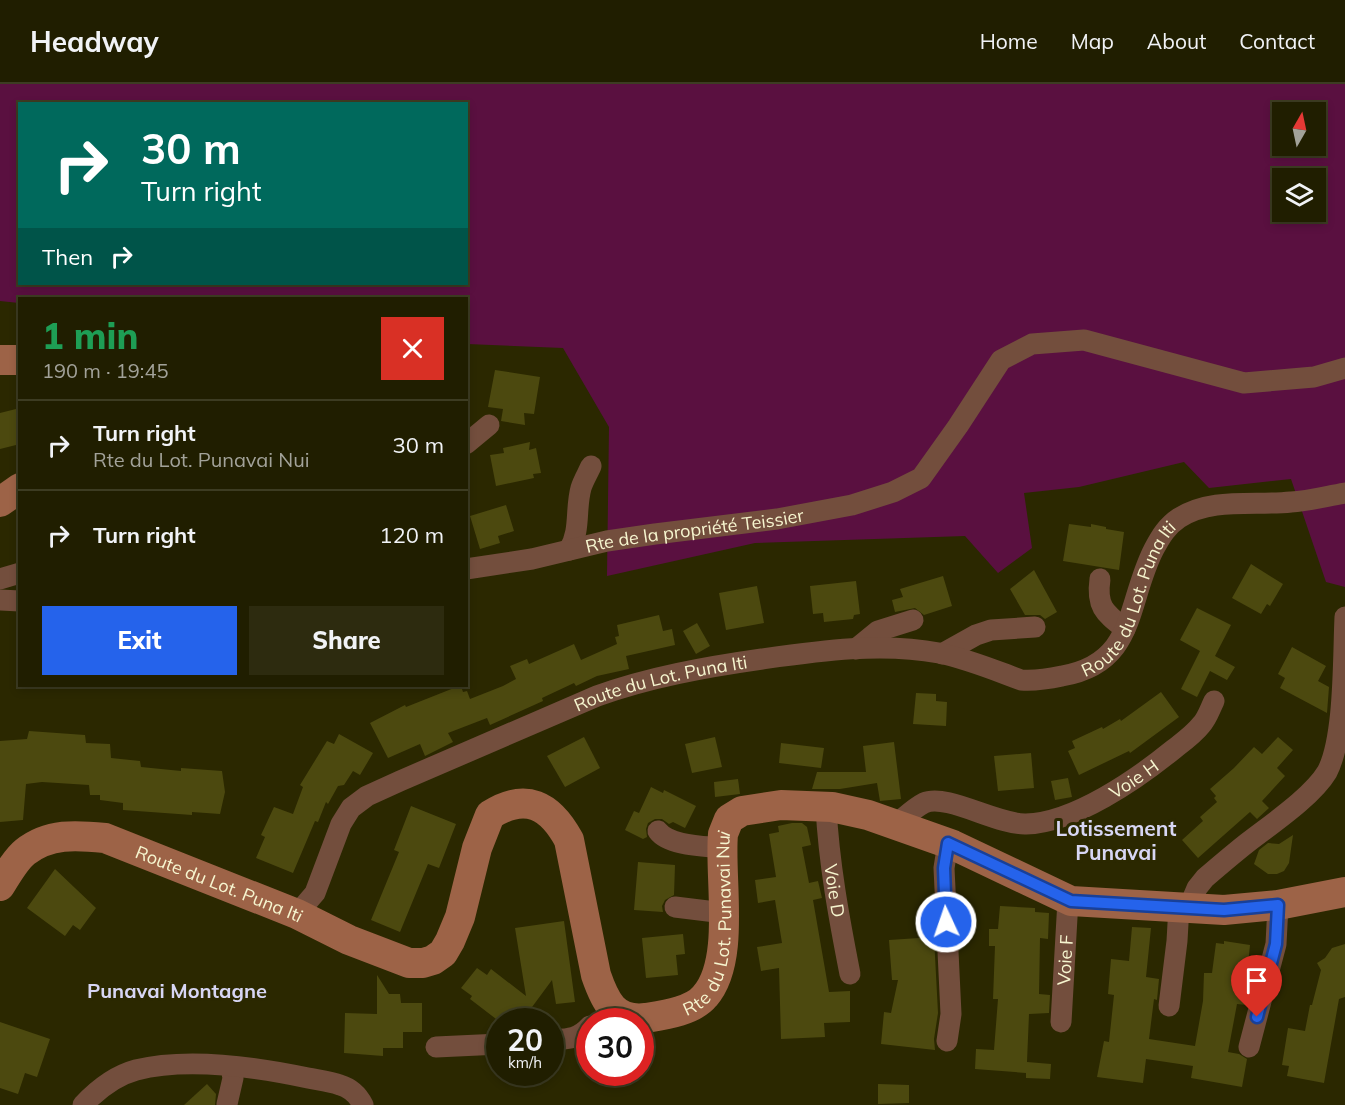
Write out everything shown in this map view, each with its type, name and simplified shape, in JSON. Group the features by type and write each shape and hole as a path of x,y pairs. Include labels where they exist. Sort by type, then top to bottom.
{"main road":[{"path":"0,360 18,360"},
{"path":"0,502 18,489"},
{"path":"297,914 350,940 409,963 433,960 446,947 460,917 477,848 490,815 509,805 522,803 534,805 560,823 569,840 596,975 603,997 600,1008"},
{"name":"Rte du Lot. Punavai Nui","path":"654,1017 672,1013 704,998 719,971 724,913 723,834 729,819 742,811 781,805 826,807 868,815 948,843 1068,900 1224,910 1278,905 1345,892"},
{"name":"Route du Lot. Puna Iti","path":"0,886 23,853 47,839 72,835 105,838 297,914"}],"street":[{"name":"Rte de la propriété Teissier","path":"468,569 532,559 655,534 823,511 893,492 921,478 1001,360 1032,344 1084,340 1244,383 1314,376 1345,368"},
{"path":"468,442 489,425"},
{"path":"569,550 578,528 581,488 591,466"},
{"name":"Route du Lot. Puna Iti","path":"297,914 315,893 341,824 351,808 378,791 617,688 700,668 856,649 917,650 942,654 965,659 1021,680 1044,680 1072,675 1101,662 1114,650 1123,637 1144,569 1164,531 1178,519 1191,512 1220,504 1292,502 1345,493"},
{"path":"0,579 18,574"},
{"path":"1100,579 1098,592 1100,604 1108,615 1125,629"},
{"path":"0,600 18,601"},
{"path":"1169,1006 1177,941 1184,907 1205,879 1290,809 1326,774 1332,762 1342,703 1345,617"},
{"path":"856,649 878,631 913,620"},
{"path":"942,654 976,635 991,630 1035,627"},
{"name":"Voie H","path":"895,825 924,803 934,801 947,802 1004,822 1023,824 1049,822 1073,813 1143,774 1202,725 1214,701"},
{"name":"Voie D","path":"826,807 832,880 850,974"},
{"path":"658,831 661,835 674,841 722,848"},
{"path":"947,1041 951,1014 944,868 948,843"},
{"name":"Voie F","path":"1061,1022 1068,900"},
{"path":"1249,1047 1276,944 1278,905"},
{"path":"675,907 724,913"},
{"path":"436,1047 486,1045"},
{"path":"83,1105 94,1093 113,1079 161,1065 231,1067 288,1074 341,1085 357,1095 363,1105"},
{"path":"227,1104 233,1078 231,1067"}],"shaded area":[{"path":"0,84 1345,84 1345,587 1326,582 1291,479 1209,488 1184,462 1079,487 1024,493 1032,548 998,573 965,536 755,543 607,576 609,427 563,348 468,344 468,297 18,297 18,303 0,301"}],"building":[{"path":"495,370 540,377 534,414 524,413 525,425 501,421 503,409 488,407"},
{"path":"18,408 18,444 0,449 0,413"},
{"path":"530,442 529,450 536,448 541,473 533,474 534,478 496,486 490,455 504,453 503,448"},
{"path":"506,505 514,531 498,536 500,543 480,549 470,516"},
{"path":"1069,524 1091,527 1091,524 1124,532 1119,570 1063,561"},
{"path":"1251,564 1283,584 1270,606 1267,604 1261,614 1232,598"},
{"path":"1034,570 1057,612 1045,619 1040,615 1025,615 1010,589"},
{"path":"943,576 952,606 924,615 915,608 895,612 892,600 903,597 900,589"},
{"path":"856,581 860,614 854,615 853,619 824,622 823,613 813,614 810,586"},
{"path":"757,586 764,623 726,630 719,593"},
{"path":"1197,608 1231,625 1215,656 1235,667 1227,680 1210,671 1197,697 1181,689 1200,651 1180,640"},
{"path":"659,615 663,631 672,629 675,645 626,656 629,669 597,676 576,686 574,683 542,698 543,701 490,725 487,718 448,733 453,742 425,756 420,744 388,758 370,723 405,705 406,707 456,687 461,687 463,692 467,691 470,699 516,679 510,666 527,659 529,664 574,644 581,660 617,644 615,637 619,636 617,625"},
{"path":"697,623 710,646 696,654 683,631"},
{"path":"1292,647 1326,666 1318,681 1329,687 1327,713 1280,688 1285,678 1278,674"},
{"path":"1161,692 1179,717 1130,753 1129,751 1079,775 1068,751 1075,748 1072,741 1102,727 1103,729 1120,719 1121,721"},
{"path":"916,693 936,694 936,701 947,702 946,726 913,724"},
{"path":"29,731 85,735 86,743 110,744 111,758 140,761 141,767 181,771 181,768 222,771 225,792 220,814 192,812 192,815 123,810 123,803 100,800 100,795 90,795 89,785 42,782 26,784 23,820 0,822 0,741 27,739"},
{"path":"339,734 373,753 360,775 353,771 344,785 338,786 328,804 326,802 318,822 315,821 293,873 256,858 265,837 261,835 274,807 293,814 303,787 300,785 327,741 334,744"},
{"path":"584,737 600,768 565,787 547,756"},
{"path":"715,737 722,767 692,773 685,744"},
{"path":"1278,737 1293,750 1277,768 1285,776 1262,801 1269,808 1257,819 1250,812 1198,858 1182,840 1203,821 1200,817 1217,802 1214,798 1216,796 1210,789 1254,747 1262,754"},
{"path":"894,742 901,799 880,801 877,783 840,789 812,789 817,772 866,772 863,746"},
{"path":"781,743 824,748 821,768 779,763"},
{"path":"1031,753 1034,788 998,791 994,756"},
{"path":"1068,778 1072,797 1055,800 1051,781"},
{"path":"738,779 740,794 715,797 714,782"},
{"path":"651,787 663,793 664,790 696,806 685,828 673,822 669,824 662,819 655,819 648,823 647,837 643,839 625,830 634,811 639,813"},
{"path":"411,806 456,824 439,868 428,864 400,932 371,920 399,852 394,850"},
{"path":"802,823 807,827 811,845 802,847 809,883 818,881 822,898 813,900 829,992 850,991 850,1022 824,1023 825,1037 781,1039 779,968 761,971 757,947 782,943 775,900 758,903 755,880 776,877 769,834 779,832 778,826"},
{"path":"1293,835 1289,863 1284,871 1268,874 1254,864 1259,850 1268,843 1279,844"},
{"path":"638,862 675,865 674,895 665,900 662,906 663,912 634,910"},
{"path":"55,869 96,908 80,930 73,925 65,936 27,908"},
{"path":"1000,906 1035,908 1035,912 1049,913 1048,939 1040,938 1039,994 1050,995 1049,1013 1029,1014 1027,1062 1051,1064 1050,1079 1026,1078 1026,1073 975,1069 976,1049 994,1050 998,999 993,999 995,946 989,946 989,929 998,929"},
{"path":"564,921 575,1002 556,1004 552,980 531,1008 486,1008 486,1011 470,999 472,996 461,988 477,968 487,975 491,969 526,996 515,928"},
{"path":"1132,927 1151,928 1146,977 1159,979 1149,1039 1195,1046 1203,1001 1204,973 1212,973 1216,943 1224,944 1224,941 1250,945 1246,984 1252,985 1247,1005 1237,1004 1228,1052 1239,1054 1247,1059 1242,1087 1191,1078 1193,1066 1146,1059 1143,1083 1097,1077 1104,1041 1109,1042 1114,995 1108,994 1111,959 1129,961"},
{"path":"683,934 685,954 676,955 678,975 646,978 642,938"},
{"path":"934,937 938,1013 934,1039 935,1050 881,1044 884,1012 891,1013 898,980 892,980 889,940"},
{"path":"1345,944 1345,997 1339,999 1324,1083 1287,1076 1289,1066 1282,1065 1288,1028 1305,1031 1321,970 1317,963 1325,958 1332,948"},
{"path":"377,975 389,994 400,994 401,1003 422,1003 422,1032 403,1032 403,1048 383,1048 383,1056 344,1053 345,1013 377,1014"},
{"path":"0,1022 50,1039 37,1077 25,1073 18,1094 0,1088"},
{"path":"207,1084 216,1094 215,1105 184,1105"},
{"path":"878,1084 909,1085 909,1103 878,1104"}],"district":[{"name":"Lotissement Punavai","path":"1116,840"},
{"name":"Punavai Montagne","path":"177,990"}],"route":[{"path":"946,922 944,868 948,843 1071,901 1224,910 1255,909 1278,905 1276,944 1257,1017"}]}
